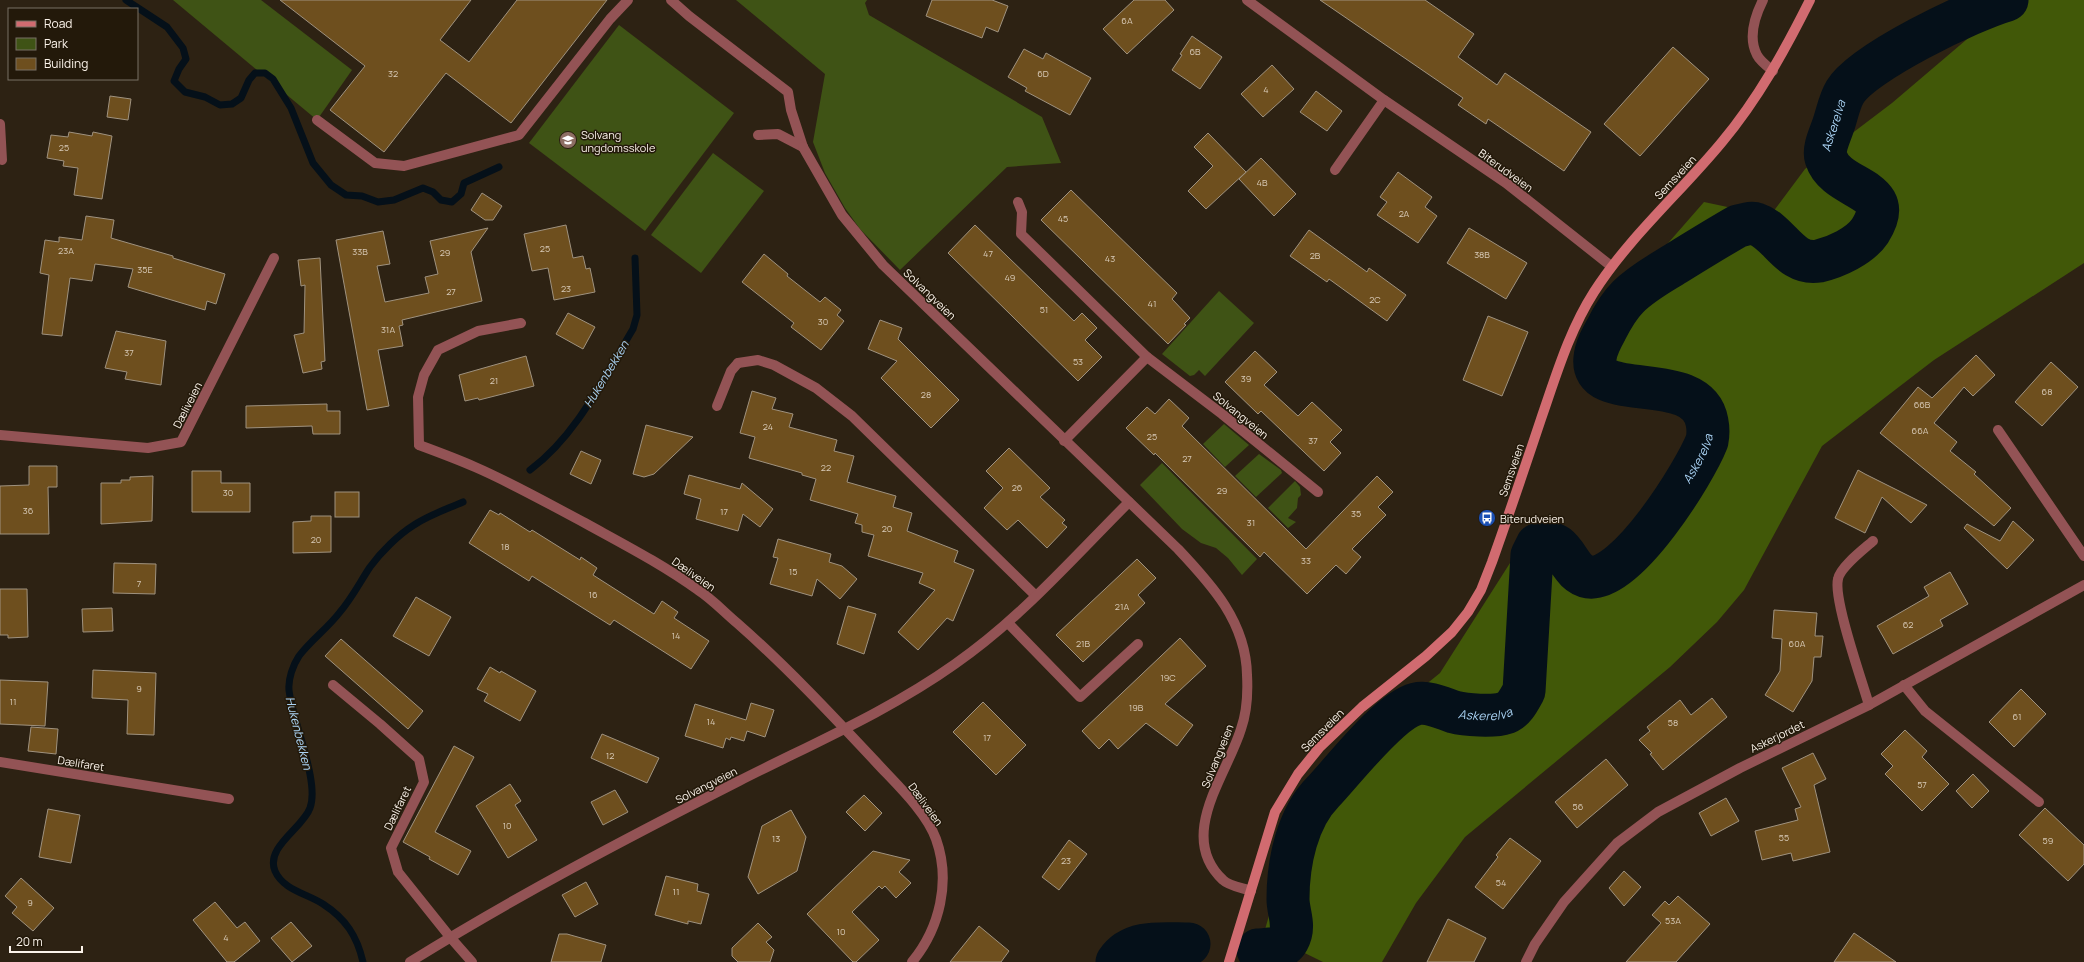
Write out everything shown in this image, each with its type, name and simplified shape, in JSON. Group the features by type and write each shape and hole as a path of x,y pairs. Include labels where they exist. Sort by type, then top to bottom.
{"main road":[{"name":"Semsveien","path":"1229,962 1276,812 1298,774 1319,748 1362,707 1426,656 1452,632 1468,612 1478,596 1492,562 1559,364 1590,300 1611,266 1722,143 1740,120 1773,71 1810,0"}],"street":[{"path":"317,120 375,163 404,166 519,135 610,19 628,0"},
{"name":"Solvangveien","path":"671,0 689,16 788,92 791,110 803,147 842,215 883,265 1064,441 1178,549 1222,599 1235,622 1244,650 1247,681 1247,702 1242,728 1209,806 1203,826 1203,837 1208,858 1223,881 1251,891"},
{"name":"Biterudveien","path":"1247,0 1384,100 1506,183 1611,266"},
{"path":"1763,0 1758,9 1752,32 1757,55 1773,71"},
{"path":"1335,170 1384,100"},
{"path":"0,124 2,160"},
{"path":"758,135 778,134 803,147"},
{"name":"Solvangveien","path":"1018,202 1022,212 1021,234 1147,357 1222,414 1318,492"},
{"name":"Dæliveien","path":"0,435 148,448 181,442 274,258"},
{"name":"Dæliveien","path":"521,323 478,331 438,350 424,375 418,397 419,445 476,467 644,554 699,590 760,643 844,728 903,791 925,820 936,838 942,864 944,883 941,902 933,927 920,953 912,962"},
{"path":"1064,441 1147,357"},
{"path":"717,406 731,372 738,363 758,360 774,364 816,388 852,416 1035,595"},
{"path":"1998,430 2084,556"},
{"name":"Solvangveien","path":"410,962 450,937 620,842 905,696 955,664 1008,623 1129,502"},
{"path":"1869,705 1841,608 1838,579 1841,571 1873,541"},
{"name":"Askerjordet","path":"1526,962 1564,902 1617,843 1658,812 1740,768 1869,705 2084,585"},
{"path":"1008,623 1080,697 1138,644"},
{"name":"Dælifaret","path":"333,685 419,759 424,782 391,848 398,872 450,937"},
{"path":"1904,685 1925,711 2039,802"},
{"name":"Dælifaret","path":"0,762 229,799"},
{"path":"450,937 472,962"}],"green space":[{"path":"173,0 261,0 352,70 317,120"},
{"path":"736,0 867,0 865,3 869,15 1042,117 1061,163 1007,167 900,270 860,229 845,208 825,173 813,142 825,74"},
{"path":"2013,0 2084,0 2084,263 1934,360 1822,446 1744,590 1717,622 1670,667 1465,837 1416,903 1382,962 1323,962 1264,933 1297,818 1349,747 1440,673 1524,541 1545,541 1552,543 1558,548 1577,572 1583,576 1590,577 1605,573 1621,563 1636,549 1651,531 1677,493 1702,450 1707,438 1708,430 1706,421 1699,407 1688,398 1675,392 1618,384 1606,378 1595,369 1635,281 1704,202 1770,216 1805,169 1892,103"},
{"path":"619,25 734,113 645,231 529,143"},
{"path":"713,153 764,191 701,273 651,235"},
{"path":"1219,291 1254,323 1205,376 1199,370 1194,375 1190,376 1162,354"},
{"path":"1224,424 1249,445 1225,467 1203,444"},
{"path":"1259,454 1281,470 1282,473 1256,497 1235,476"},
{"path":"1162,463 1257,559 1242,575 1228,558 1216,548 1201,543 1182,529 1140,485"},
{"path":"1295,481 1300,487 1301,495 1298,498 1297,508 1288,518 1296,522 1288,528 1268,508"}],"building":[{"path":"280,0 471,0 440,40 469,62 517,0 607,0 511,123 446,73 384,152 330,110 365,66"},
{"path":"932,0 992,0 1008,6 998,32 986,27 982,38 926,16"},
{"path":"1134,0 1165,0 1174,10 1127,54 1103,29"},
{"path":"1320,0 1425,0 1474,34 1458,57 1497,85 1505,73 1591,132 1564,171 1488,119 1486,124 1458,105 1463,98"},
{"path":"1192,36 1222,57 1200,89 1172,70 1182,55 1180,54"},
{"path":"1673,47 1709,79 1640,156 1604,124"},
{"path":"1024,49 1043,59 1046,53 1091,78 1070,115 1025,91 1027,88 1008,77"},
{"path":"1272,65 1294,89 1263,117 1241,94"},
{"path":"1316,91 1342,111 1327,131 1300,112"},
{"path":"110,96 131,99 128,120 107,117"},
{"path":"69,132 92,136 93,132 112,136 102,199 74,195 78,168 63,166 64,161 47,158 51,135 68,137"},
{"path":"1208,133 1246,172 1206,209 1188,191 1213,166 1194,147"},
{"path":"1261,158 1296,194 1274,216 1239,179"},
{"path":"1398,172 1432,197 1425,207 1437,216 1418,243 1377,215 1387,202 1380,197"},
{"path":"1071,190 1177,293 1172,299 1190,318 1184,324 1186,325 1168,344 1041,220"},
{"path":"482,193 502,206 493,220 485,220 471,210"},
{"path":"86,216 114,220 111,238 173,256 173,258 225,274 216,304 207,301 205,310 128,287 133,269 95,264 92,281 70,278 62,336 42,334 49,275 40,273 45,240 59,242 59,237 82,240"},
{"path":"566,225 573,258 583,256 586,269 590,268 595,292 554,300 548,268 532,271 524,234"},
{"path":"975,225 1074,321 1082,313 1097,328 1085,340 1102,357 1078,381 948,253"},
{"path":"488,228 471,252 482,301 402,320 403,325 399,326 403,346 378,350 389,406 367,410 336,240 383,231 390,264 377,266 385,302 429,293 425,277 438,274 430,241"},
{"path":"1469,228 1527,263 1506,299 1447,263"},
{"path":"1309,230 1367,272 1369,268 1406,295 1387,321 1329,279 1327,282 1290,256"},
{"path":"764,254 788,274 787,276 820,302 825,297 841,310 837,315 844,321 821,350 791,327 794,323 742,282"},
{"path":"320,258 325,361 321,362 322,369 303,373 294,335 304,333 305,285 301,286 298,260"},
{"path":"568,313 595,327 583,349 556,334"},
{"path":"1488,316 1528,332 1502,396 1463,380"},
{"path":"880,320 902,328 898,339 959,400 931,428 881,378 897,361 868,349"},
{"path":"116,331 166,341 161,385 125,379 127,372 105,368"},
{"path":"1255,351 1277,372 1264,385 1298,416 1312,402 1342,430 1330,442 1341,453 1324,471 1261,411 1258,414 1225,382"},
{"path":"1976,355 1995,375 1973,396 1964,387 1934,423 1957,442 1950,451 1976,472 1974,474 2011,508 1994,526 1880,433 1918,387 1932,398"},
{"path":"526,356 534,386 479,400 478,398 465,401 459,375"},
{"path":"2051,362 2078,387 2042,426 2015,402"},
{"path":"752,391 776,398 772,409 793,414 789,427 837,440 834,451 854,456 847,482 896,496 893,507 912,513 907,531 958,551 954,562 974,570 953,621 947,618 918,650 898,632 935,590 919,583 923,573 868,556 874,535 862,532 862,525 855,523 858,514 810,500 816,479 802,475 802,473 749,458 755,437 740,433"},
{"path":"1169,399 1189,418 1182,426 1306,549 1377,476 1393,492 1378,507 1386,515 1352,549 1361,557 1346,574 1336,565 1307,594 1264,552 1260,557 1155,453 1154,455 1126,428 1147,407 1155,414"},
{"path":"327,404 327,411 340,411 340,434 313,434 312,426 246,428 246,406"},
{"path":"646,425 693,437 654,474 644,477 633,474"},
{"path":"1009,448 1050,488 1040,497 1065,520 1062,523 1067,527 1047,548 1018,520 1007,530 984,508 1003,488 986,471"},
{"path":"581,451 601,460 591,484 570,474"},
{"path":"29,466 57,466 57,487 48,487 49,534 0,534 0,486 29,485"},
{"path":"1858,470 1927,505 1911,523 1882,497 1865,533 1835,518"},
{"path":"192,471 221,471 221,483 250,483 250,512 192,512"},
{"path":"689,475 740,489 742,483 773,509 760,527 743,514 738,531 696,519 701,499 684,494"},
{"path":"153,476 152,521 101,524 101,483 121,483 121,480 130,480 130,477"},
{"path":"335,492 359,492 359,517 335,517"},
{"path":"490,510 499,515 500,513 530,532 532,530 580,560 581,557 597,568 593,575 654,614 662,601 678,612 674,618 709,641 691,669 614,620 610,625 532,576 529,581 469,543"},
{"path":"311,516 331,516 331,552 293,553 293,522 311,521"},
{"path":"2013,521 2034,540 2007,569 1964,528 1967,524 2000,541"},
{"path":"778,539 831,554 829,562 842,566 857,579 840,599 817,579 812,596 770,584 778,558 773,557"},
{"path":"1137,559 1156,578 1138,595 1145,603 1083,662 1056,635"},
{"path":"114,563 156,564 155,594 113,593"},
{"path":"1950,572 1968,604 1940,620 1943,626 1893,654 1877,626 1929,596 1924,587"},
{"path":"0,589 27,589 28,637 8,638 8,635 0,635"},
{"path":"416,597 451,617 429,656 393,636"},
{"path":"848,606 876,614 864,654 837,644"},
{"path":"112,608 113,631 83,632 82,609"},
{"path":"1774,610 1817,613 1815,636 1823,636 1821,657 1814,657 1812,681 1793,712 1765,695 1780,671 1782,639 1772,638"},
{"path":"1180,638 1206,666 1165,704 1193,725 1177,746 1146,723 1118,749 1109,739 1099,749 1082,731"},
{"path":"341,639 423,711 408,729 325,656"},
{"path":"490,667 500,673 501,671 536,691 520,721 484,701 488,694 477,689"},
{"path":"93,670 156,673 154,735 127,734 128,700 92,698"},
{"path":"0,680 48,682 45,726 0,724"},
{"path":"2021,689 2046,714 2014,747 1989,722"},
{"path":"1712,698 1727,717 1663,770 1650,754 1652,753 1639,740 1650,731 1647,727 1680,700 1691,715"},
{"path":"983,702 1026,745 996,775 953,732"},
{"path":"751,703 774,710 765,737 747,731 744,741 731,737 730,740 726,738 723,748 685,736 695,704 746,720"},
{"path":"31,727 58,729 56,754 28,751"},
{"path":"1905,730 1927,751 1922,757 1949,784 1922,811 1885,774 1893,766 1881,754"},
{"path":"602,734 659,758 647,783 591,758"},
{"path":"454,746 474,757 435,832 471,851 458,875 429,859 430,857 403,842"},
{"path":"1813,753 1826,779 1814,785 1830,852 1793,861 1791,853 1762,860 1755,831 1798,820 1795,809 1801,807 1782,768"},
{"path":"1606,759 1628,785 1577,828 1555,802"},
{"path":"1973,774 1989,791 1972,808 1956,791"},
{"path":"510,784 521,801 515,805 537,840 508,858 476,806"},
{"path":"615,790 628,812 603,825 591,802"},
{"path":"864,795 882,813 865,831 846,812"},
{"path":"1726,798 1739,821 1711,836 1699,813"},
{"path":"2045,808 2084,845 2084,864 2068,881 2019,835"},
{"path":"48,809 80,815 71,863 39,857"},
{"path":"791,810 806,837 797,871 758,894 748,877 762,826"},
{"path":"1510,838 1541,861 1503,909 1475,887 1498,857 1496,855"},
{"path":"1069,840 1087,854 1059,890 1042,877"},
{"path":"873,851 910,860 899,872 911,883 896,898 885,886 882,889 879,886 852,912 879,940 856,962 853,962 807,914"},
{"path":"1624,871 1641,887 1624,906 1609,888"},
{"path":"666,876 698,884 697,891 709,894 701,924 688,921 688,924 655,915"},
{"path":"21,878 54,908 33,931 12,913 17,907 5,896"},
{"path":"586,882 598,904 575,917 562,895"},
{"path":"1678,896 1710,924 1676,962 1626,962 1661,923 1652,915 1665,901 1669,905"},
{"path":"215,902 237,928 245,922 260,941 234,962 227,962 193,920"},
{"path":"1448,919 1486,938 1474,962 1427,962"},
{"path":"291,922 312,946 292,962 271,938"},
{"path":"758,923 772,937 766,942 774,950 770,962 738,962 732,956 732,948"},
{"path":"979,926 1009,951 1001,962 950,962"},
{"path":"1854,933 1896,962 1834,962"},
{"path":"559,934 567,934 606,945 601,962 551,962"}],"waterway":[{"name":"Hukenbekken","path":"126,0 167,27 183,48 186,59 179,69 174,81 185,92 205,97 220,105 232,104 241,98 249,80 255,73 265,73 273,79 291,108 313,163 331,185 346,195 362,196 378,202 394,200 423,188 433,192 441,200 452,202 461,194 464,183 499,167"},
{"name":"Askerelva","path":"1258,950 1283,946 1290,935 1292,925 1288,904 1288,885 1292,856 1300,828 1307,815 1323,792 1380,729 1405,709 1421,703 1430,704 1454,712 1472,715 1500,714 1508,712 1516,704 1524,691 1532,555 1537,545 1546,541 1557,546 1575,568 1583,575 1589,577 1604,574 1621,563 1639,545 1657,523 1689,476 1707,441 1707,422 1699,405 1684,396 1666,390 1625,385 1609,381 1598,372 1595,358 1598,347 1616,312 1622,304 1639,287 1738,226 1754,223 1772,234 1792,254 1809,261 1819,261 1833,257 1854,246 1870,231 1877,216 1877,205 1872,197 1832,169 1826,158 1825,150 1827,142 1845,92 1856,80 1873,66 1895,52 1969,14 2007,0"},
{"name":"Hukenbekken","path":"530,470 547,456 575,423 600,386 633,329 637,315 635,258"},
{"name":"Hukenbekken","path":"363,962 354,936 344,922 317,900 296,891 284,883 275,871 273,862 275,854 286,838 306,815 310,808 312,797 309,767 291,703 289,690 290,677 299,656 344,607 379,556 396,539 420,521 463,502"},
{"name":"Askerelva","path":"1117,962 1131,949 1140,946 1149,944 1189,944"}],"place":[{"name":"Solvang ungdomsskole","path":"568,140"},
{"name":"Biterudveien","path":"1487,518"}]}
